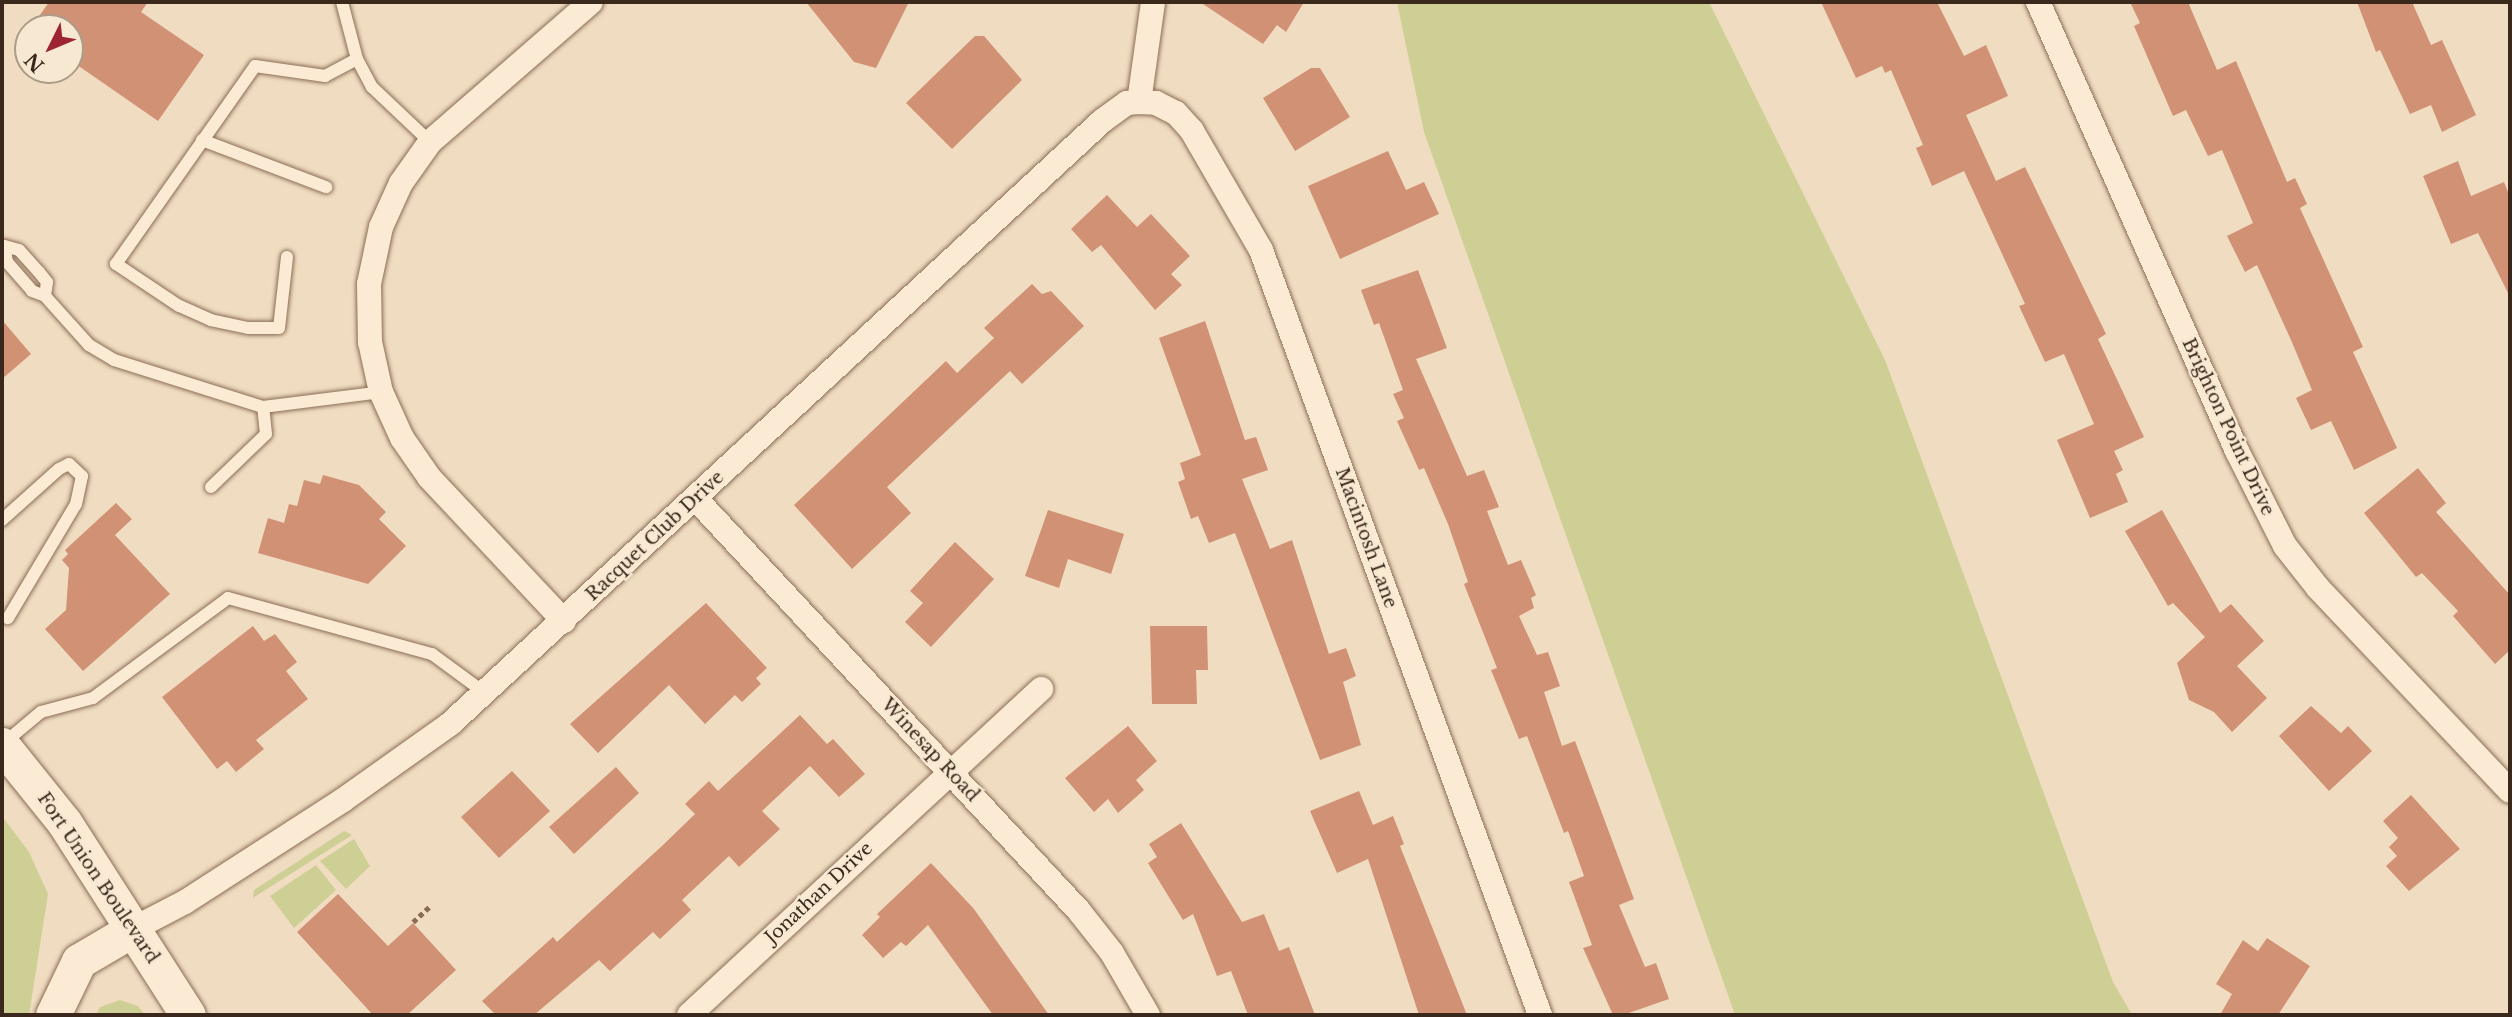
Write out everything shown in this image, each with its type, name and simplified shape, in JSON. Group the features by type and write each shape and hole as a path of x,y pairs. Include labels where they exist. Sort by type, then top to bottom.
{"main road":[{"name":"Fort Union Boulevard","path":"2,745 64,822 135,928 188,1015"},
{"path":"52,1015 79,961 135,928"}],"street":[{"path":"564,621 429,477 402,438 381,392 370,342 369,284 381,227 401,183 430,142 591,2"},
{"path":"1139,102 1153,2"},
{"name":"Brighton Point Drive","path":"2038,2 2237,451 2285,545 2318,588 2510,791"},
{"name":"Racquet Club Drive","path":"135,928 185,902 352,794 485,694 1102,121 1127,103 1139,102"},
{"name":"Macintosh Lane","path":"1139,102 1156,103 1176,113 1192,131 1261,250 1540,1015"},
{"name":"Winesap Road","path":"695,498 1079,911 1112,953 1148,1015"},
{"name":"Jonathan Drive","path":"689,1015 949,770 1041,689"}],"lane":[{"path":"342,2 357,59 372,87 430,142"},
{"path":"288,257 279,328 248,328 211,320 179,306 116,264 255,66 326,76 357,59"},
{"path":"202,140 327,187"},
{"path":"3,245 19,250 47,282 45,296 89,345 114,360 263,407 381,392"},
{"path":"211,487 265,434 263,407"},
{"path":"2,520 68,464 82,476 76,504 4,617"},
{"path":"2,745 41,712 93,698 228,598 432,654 485,694"}],"path":[{"path":"413,922 431,905"}],"green space":[{"path":"1397,2 1709,2 1885,360 2113,982 2132,1015 1735,1015 1424,132"},
{"path":"2,816 29,852 48,894 29,1015 2,1015"},
{"path":"344,831 352,835 253,898 254,890"},
{"path":"354,839 370,866 346,889 320,861"},
{"path":"316,865 336,890 294,928 270,896"},
{"path":"120,1000 138,1006 145,1015 96,1015 100,1007"}],"building":[{"path":"49,2 148,2 141,12 204,55 158,121 84,70 84,14 41,14"},
{"path":"806,2 909,2 876,68 854,62"},
{"path":"1200,2 1304,2 1286,32 1277,25 1263,44"},
{"path":"1821,2 1937,2 1964,56 1986,45 2008,96 1966,115 1996,181 2025,167 2106,334 2098,339 2144,437 2114,451 2123,470 2116,474 2128,502 2090,518 2057,440 2094,424 2064,354 2045,362 2019,306 2025,304 1964,171 1932,186 1916,148 1923,145 1891,70 1885,73 1882,66 1856,78"},
{"path":"2130,2 2188,2 2217,70 2236,61 2287,182 2295,178 2307,204 2300,208 2363,347 2353,352 2397,448 2354,470 2331,421 2311,430 2296,398 2312,390 2291,340 2257,265 2245,272 2227,236 2253,223 2222,150 2208,156 2186,110 2173,116 2134,26 2140,23"},
{"path":"2357,2 2412,2 2431,45 2442,40 2476,115 2442,132 2431,105 2410,114 2380,50 2376,52"},
{"path":"975,36 984,36 1022,80 952,149 906,103"},
{"path":"1311,68 1320,68 1350,117 1295,151 1263,98"},
{"path":"1388,151 1406,190 1424,182 1439,214 1340,259 1308,186"},
{"path":"2458,161 2471,196 2504,182 2510,197 2510,297 2478,233 2451,244 2423,176"},
{"path":"1107,195 1137,227 1151,214 1190,256 1171,274 1182,285 1155,310 1101,245 1092,252 1071,229"},
{"path":"1418,270 1447,348 1416,359 1467,476 1484,470 1499,507 1487,511 1508,565 1521,560 1536,595 1531,598 1534,608 1519,616 1537,655 1548,652 1560,686 1544,692 1562,746 1575,741 1634,899 1619,905 1645,967 1656,963 1669,999 1623,1015 1613,1015 1583,948 1592,945 1569,882 1584,876 1568,831 1564,833 1527,736 1519,739 1491,670 1497,668 1464,584 1468,582 1448,524 1424,468 1419,470 1397,421 1404,418 1393,394 1403,390 1379,323 1374,325 1361,290"},
{"path":"1032,284 1042,294 1051,291 1084,326 1022,384 1010,371 887,487 911,513 852,569 794,505 946,361 957,373 994,338 984,328"},
{"path":"2,320 31,354 2,379"},
{"path":"1205,321 1245,440 1256,437 1268,470 1242,479 1270,549 1292,540 1329,654 1346,648 1356,676 1343,682 1361,745 1320,760 1235,533 1209,543 1198,516 1191,519 1178,482 1185,479 1180,463 1201,455 1159,338"},
{"path":"2418,468 2446,503 2436,512 2510,595 2510,650 2495,664 2453,616 2458,611 2422,573 2416,577 2364,513"},
{"path":"323,475 359,485 386,512 379,519 406,546 368,584 258,553 268,518 284,523 289,504 297,506 304,480 320,484"},
{"path":"116,503 132,519 115,535 170,594 83,671 45,629 66,610 69,568 62,560 68,554 65,550"},
{"path":"1048,510 1124,534 1111,574 1068,559 1059,588 1025,576"},
{"path":"2162,510 2220,613 2231,604 2264,641 2237,666 2267,698 2232,732 2214,712 2189,700 2177,663 2205,637 2173,603 2168,606 2125,531"},
{"path":"955,542 994,579 931,647 905,622 923,603 910,591"},
{"path":"706,603 767,668 756,678 761,684 742,702 735,695 705,724 669,685 598,753 570,724"},
{"path":"253,626 264,641 275,634 297,662 286,671 308,699 256,740 264,749 236,772 227,761 217,769 162,697"},
{"path":"1150,626 1207,626 1208,670 1196,670 1197,704 1152,704"},
{"path":"2311,706 2341,733 2348,726 2372,751 2329,791 2279,736"},
{"path":"800,715 827,744 833,739 865,774 839,797 810,766 762,811 780,829 739,867 729,856 682,900 691,910 660,939 653,932 610,971 599,960 534,1015 496,1015 482,1001 553,937 557,942 695,814 685,804 709,781 718,791"},
{"path":"1128,726 1157,761 1136,780 1144,790 1118,813 1108,799 1094,812 1065,778"},
{"path":"616,767 639,793 574,854 549,827"},
{"path":"512,771 550,811 499,858 461,817"},
{"path":"1359,791 1373,825 1393,816 1404,844 1400,846 1467,1015 1419,1015 1368,859 1337,873 1310,811"},
{"path":"2411,795 2460,849 2409,891 2386,866 2397,856 2389,847 2398,838 2383,821"},
{"path":"1181,823 1242,922 1264,914 1279,951 1289,947 1315,1015 1248,1015 1231,971 1217,976 1193,914 1183,920 1148,863 1157,857 1149,844"},
{"path":"931,863 974,909 1049,1015 993,1015 928,925 906,946 901,942 883,958 862,935 880,917 877,914"},
{"path":"338,894 388,946 413,923 456,970 407,1015 373,1015 297,932"},
{"path":"2267,938 2310,966 2278,1015 2220,1015 2232,994 2216,984 2243,940 2258,951"}]}
